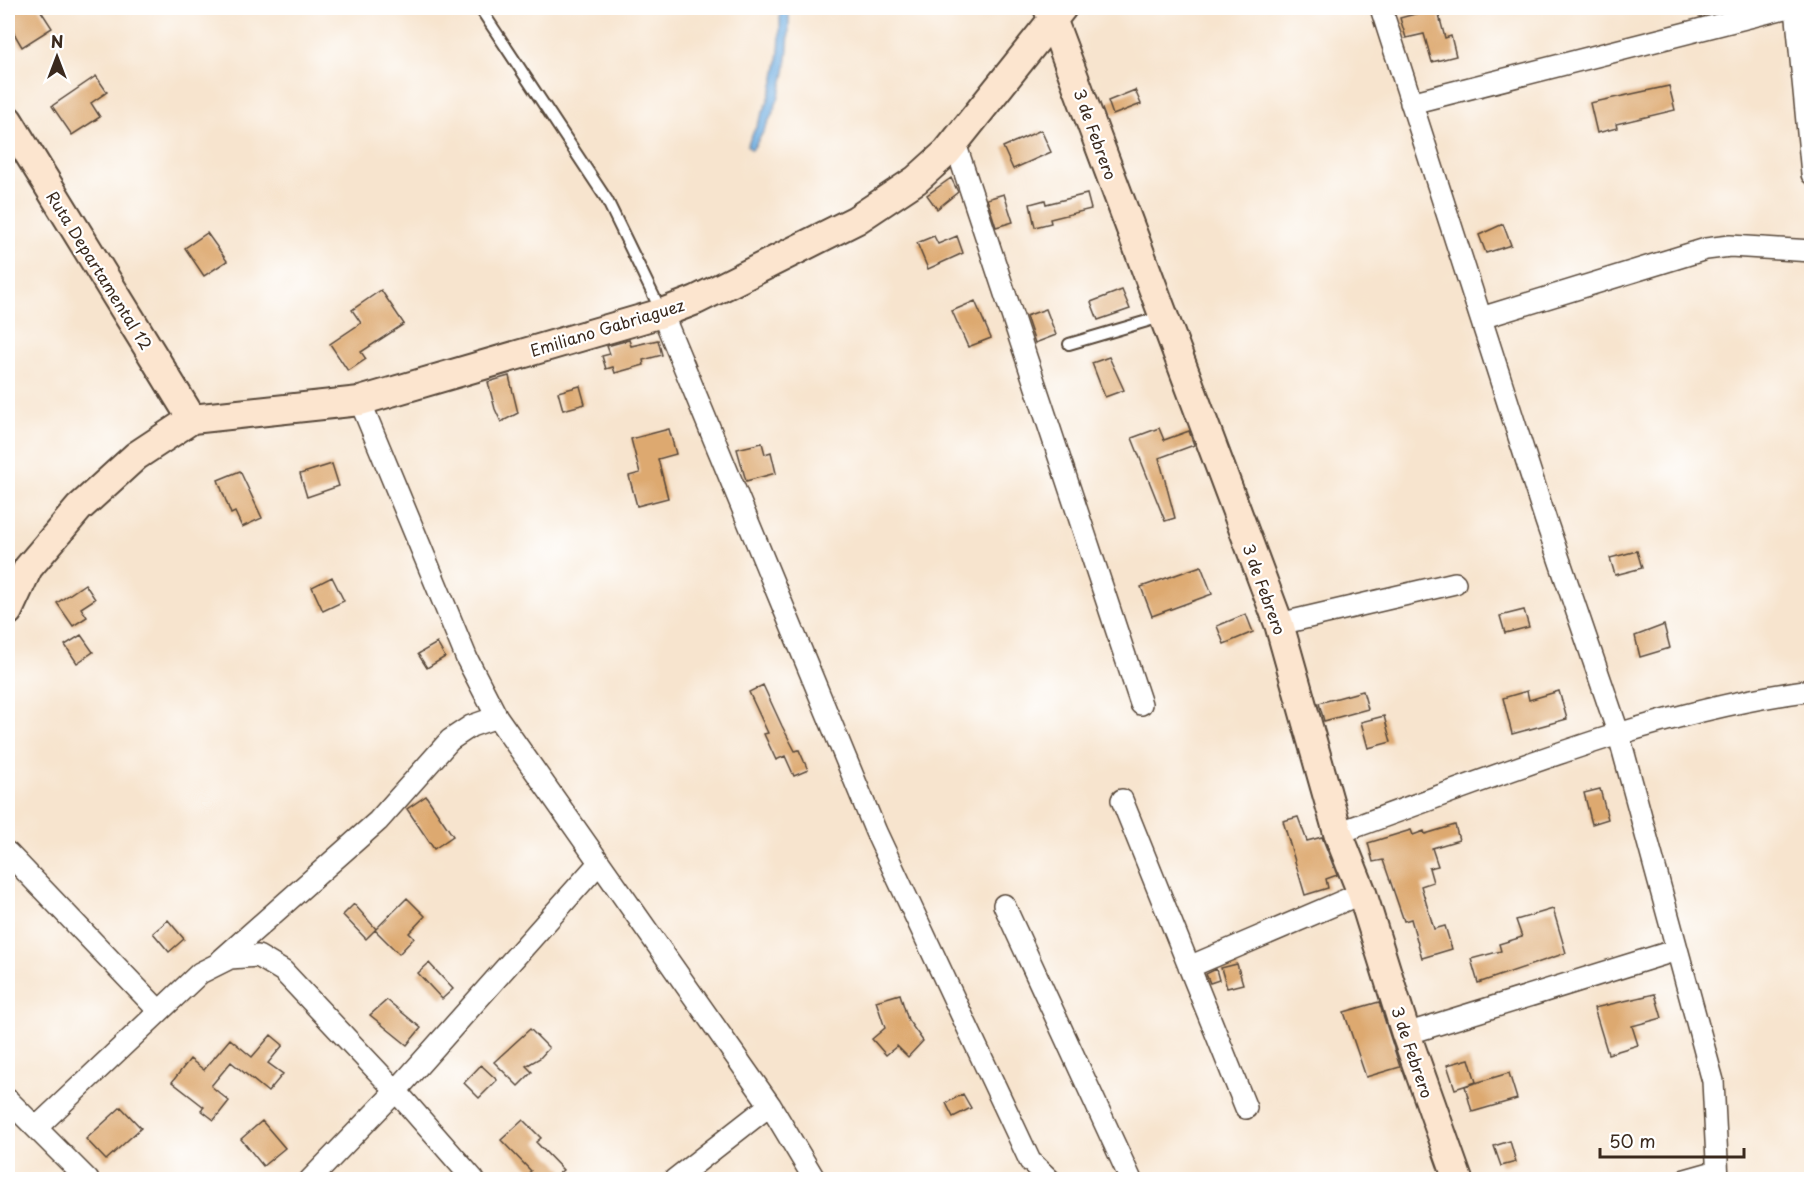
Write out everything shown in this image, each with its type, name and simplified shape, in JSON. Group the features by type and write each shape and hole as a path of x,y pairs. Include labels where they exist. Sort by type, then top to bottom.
{"main road":[{"name":"Emiliano Gabriaguez","path":"192,419 360,400 662,313 696,300 856,220 916,180 955,143 1054,11"},
{"name":"3 de Febrero","path":"1054,11 1164,316 1279,624 1338,833 1362,893 1406,1034 1458,1179"},
{"name":"Ruta Departamental 12","path":"8,120 192,419"},
{"path":"8,611 28,568 78,508 136,456 192,419"}],"street":[{"path":"1381,8 1618,732 1713,1081 1718,1175 1685,1179"},
{"path":"1412,103 1738,13 1785,8"},
{"path":"1796,8 1812,174"},
{"path":"955,143 1141,704"},
{"path":"1481,318 1706,249 1730,246 1812,251"},
{"path":"662,313 876,832 1030,1161 1050,1179"},
{"path":"360,400 467,659 497,717 770,1105 815,1179"},
{"path":"1279,624 1455,584"},
{"path":"1338,833 1618,732 1767,696 1812,690"},
{"path":"214,966 378,821 450,740 471,726 497,717"},
{"path":"1122,800 1246,1108"},
{"path":"8,853 159,1011"},
{"path":"310,1179 396,1091 599,863"},
{"path":"1190,967 1362,893"},
{"path":"1004,905 1131,1179"},
{"path":"1406,1034 1677,950"},
{"path":"36,1128 200,973 230,958 258,956 284,971 474,1179"},
{"path":"8,1100 88,1179"},
{"path":"674,1179 770,1105"}],"lane":[{"path":"482,9 607,200 662,313"},
{"path":"1069,344 1164,316"}],"water":[{"path":"780,8 789,8 788,47 783,82 771,116 752,150 747,146 768,101 776,74 780,41"}],"building":[{"path":"8,8 39,8 52,28 22,47 8,23"},
{"path":"1437,8 1445,38 1451,36 1456,56 1432,62 1424,34 1406,38 1400,18"},
{"path":"96,76 107,92 91,103 100,117 72,135 52,106"},
{"path":"1669,86 1675,110 1616,124 1617,128 1597,133 1590,103"},
{"path":"1135,90 1141,104 1113,115 1108,101"},
{"path":"1041,130 1051,152 1013,169 1003,147"},
{"path":"951,178 958,192 937,209 927,195"},
{"path":"1004,194 1013,222 996,227 987,199"},
{"path":"1087,194 1091,209 1050,219 1051,223 1035,227 1030,204 1045,200 1046,204"},
{"path":"1503,224 1511,245 1486,253 1479,235"},
{"path":"207,233 227,261 204,276 185,248"},
{"path":"934,236 938,244 957,236 963,253 928,269 917,243"},
{"path":"381,290 404,324 361,352 366,359 348,371 330,344 361,323 352,310"},
{"path":"1122,290 1130,309 1098,320 1091,302"},
{"path":"975,301 991,338 968,347 952,311"},
{"path":"1046,309 1056,335 1035,343 1026,316"},
{"path":"629,340 631,346 658,340 662,355 643,360 644,365 615,373 613,367 606,369 602,356 610,354 607,346"},
{"path":"1109,357 1124,390 1105,397 1092,363"},
{"path":"509,376 518,413 501,422 488,382"},
{"path":"580,386 585,404 563,410 558,392"},
{"path":"1159,428 1164,440 1189,431 1194,445 1159,458 1175,518 1165,521 1132,438"},
{"path":"669,429 676,454 658,459 668,498 637,506 629,476 640,473 631,439"},
{"path":"762,443 765,454 771,452 776,473 746,481 737,449"},
{"path":"332,464 339,486 307,497 300,474"},
{"path":"240,471 262,518 242,527 235,512 231,514 218,480"},
{"path":"1637,551 1642,568 1615,575 1610,558"},
{"path":"1201,566 1212,594 1152,616 1141,587"},
{"path":"332,577 344,601 323,611 312,587"},
{"path":"85,584 95,599 81,608 87,617 73,626 57,603"},
{"path":"1524,610 1529,627 1505,633 1500,616"},
{"path":"1246,614 1253,632 1224,644 1217,626"},
{"path":"1664,625 1670,648 1640,657 1635,636"},
{"path":"81,635 93,652 77,663 65,645"},
{"path":"437,643 445,657 427,668 418,654"},
{"path":"763,685 795,751 799,750 808,770 794,776 785,756 776,760 764,734 768,733 749,692"},
{"path":"1363,691 1368,709 1324,721 1319,703"},
{"path":"1527,691 1529,700 1559,691 1567,719 1512,734 1503,698"},
{"path":"1384,716 1391,742 1368,748 1361,722"},
{"path":"1600,789 1608,819 1592,824 1584,793"},
{"path":"426,796 453,836 434,849 407,809"},
{"path":"1298,817 1307,841 1322,837 1337,875 1326,879 1328,888 1305,895 1283,821"},
{"path":"1455,825 1459,840 1432,848 1438,866 1429,868 1433,882 1421,886 1434,929 1445,926 1452,949 1422,958 1411,919 1404,921 1383,860 1373,862 1368,843 1411,830 1413,835 1424,831 1425,834"},
{"path":"407,898 425,916 409,933 414,938 399,954 375,930 366,939 343,915 354,904 376,929"},
{"path":"1553,909 1566,953 1478,983 1471,959 1501,951 1499,944 1522,937 1516,920"},
{"path":"168,920 184,939 169,952 153,933"},
{"path":"429,963 453,989 442,999 418,973"},
{"path":"1237,964 1243,984 1227,988 1221,968"},
{"path":"1216,969 1219,980 1210,983 1206,974"},
{"path":"900,994 908,1020 923,1041 908,1057 897,1046 886,1055 872,1039 885,1028 876,1001"},
{"path":"1655,994 1662,1018 1632,1026 1638,1045 1608,1054 1594,1008"},
{"path":"387,1000 421,1028 407,1045 370,1015"},
{"path":"1379,1002 1400,1067 1366,1077 1344,1012"},
{"path":"530,1029 549,1048 540,1058 526,1066 532,1072 518,1086 494,1062"},
{"path":"271,1035 283,1045 268,1063 283,1074 268,1092 231,1062 211,1086 229,1101 214,1120 201,1110 204,1107 172,1082 190,1059 204,1070 230,1039 252,1057"},
{"path":"1469,1059 1476,1082 1455,1089 1447,1065"},
{"path":"481,1065 497,1080 479,1098 464,1083"},
{"path":"1509,1073 1517,1099 1472,1112 1465,1086"},
{"path":"963,1094 971,1108 953,1117 946,1103"},
{"path":"121,1107 141,1128 106,1160 86,1139"},
{"path":"523,1120 541,1138 536,1142 563,1170 552,1179 522,1179 531,1171 501,1140"},
{"path":"262,1121 285,1148 263,1166 241,1139"},
{"path":"1510,1141 1516,1162 1501,1166 1494,1146"}]}
